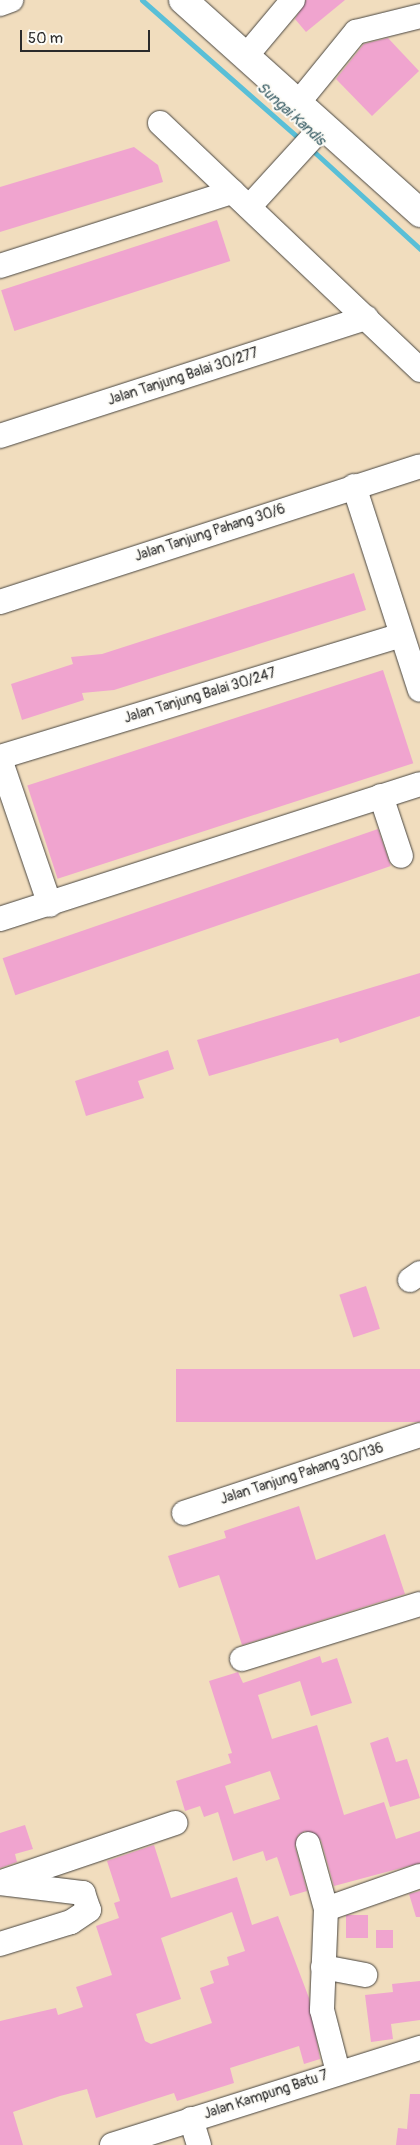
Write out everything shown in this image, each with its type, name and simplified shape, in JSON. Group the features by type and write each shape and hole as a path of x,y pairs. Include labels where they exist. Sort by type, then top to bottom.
{"main road":[{"path":"183,0 298,103 312,138 420,213"}],"street":[{"path":"0,4 11,0"},
{"path":"246,56 293,0"},
{"path":"298,103 356,32 420,16"},
{"path":"160,124 420,370"},
{"path":"0,266 240,200 312,138"},
{"name":"Jalan Tanjung Balai 30/277","path":"0,436 366,318"},
{"name":"Jalan Tanjung Pahang 30/6","path":"0,602 420,466"},
{"path":"354,486 420,690"},
{"name":"Jalan Tanjung Balai 30/247","path":"0,758 401,635"},
{"path":"0,758 50,905"},
{"path":"0,919 50,905 420,784"},
{"path":"381,796 401,856"},
{"name":"Jalan Tanjung Pahang 30/136","path":"184,1513 420,1436"},
{"path":"242,1659 420,1604"},
{"path":"0,1883 175,1823"},
{"path":"308,1844 326,1909 322,2010 338,2072"},
{"path":"326,1909 420,1876"},
{"path":"0,1883 83,1894 89,1900 83,1916 0,1944"},
{"path":"323,1967 365,1975"},
{"name":"Jalan Kampung Batu 7","path":"112,2145 338,2072 420,2048"},
{"path":"191,2119 199,2145"}],"building":[{"path":"306,0 345,0 306,32 295,19"},
{"path":"388,38 419,71 372,116 336,79 364,44"},
{"path":"134,147 158,165 163,182 0,232 0,187"},
{"path":"217,220 230,261 14,331 1,290"},
{"path":"354,573 366,610 114,690 82,693 84,700 22,720 11,684 73,664 71,657 102,654"},
{"path":"383,670 413,763 58,879 27,786"},
{"path":"378,829 391,866 15,995 3,958"},
{"path":"420,973 420,1016 340,1043 338,1038 209,1076 197,1040"},
{"path":"168,1050 174,1069 138,1081 144,1098 86,1116 75,1081"},
{"path":"366,1286 380,1329 353,1337 339,1295"},
{"path":"176,1369 420,1369 420,1422 176,1422"},
{"path":"299,1506 316,1560 385,1534 405,1594 242,1645 219,1575 179,1588 168,1556 226,1538 224,1531"},
{"path":"320,1656 322,1663 337,1658 352,1703 311,1716 300,1681 258,1695 272,1739 317,1725 344,1815 384,1802 396,1839 420,1831 420,1863 334,1886 321,1840 305,1831 298,1835 295,1847 307,1891 290,1896 277,1857 266,1861 263,1851 233,1861 218,1812 204,1817 200,1806 185,1811 176,1781 231,1763 228,1754 232,1753 209,1681 238,1672 243,1683","holes":["270,1771 280,1799 234,1814 225,1786"]},
{"path":"388,1737 396,1762 407,1759 420,1798 390,1807 370,1743"},
{"path":"25,1825 33,1849 15,1854 17,1862 0,1868 0,1833"},
{"path":"154,1845 171,1898 237,1877 252,1925 278,1916 309,1998 320,2059 304,2064 299,2046 230,2068 234,2083 177,2101 174,2093 96,2118 87,2089 60,2096 13,2112 23,2145 0,2145 0,2021 56,2008 58,2015 83,2007 76,1987 112,1975 96,1926 119,1918 114,1903 120,1901 107,1861","holes":["232,1912 245,1951 227,1957 229,1965 210,1971 214,1983 200,1988 212,2023 151,2044 145,2041 136,2014 181,1999 161,1938"]},
{"path":"420,1891 420,1917 416,1917 409,1894"},
{"path":"346,1915 368,1915 368,1938 346,1938"},
{"path":"376,1930 393,1930 393,1948 376,1948"},
{"path":"420,1981 420,2020 391,2024 393,2039 371,2042 365,1995 393,1992 392,1984"},
{"path":"410,2094 420,2094 420,2145 396,2145 398,2128 407,2129"}],"waterway":[{"name":"Sungai Kandis","path":"142,0 301,140"},
{"name":"Sungai Kandis","path":"311,149 420,249"}]}
